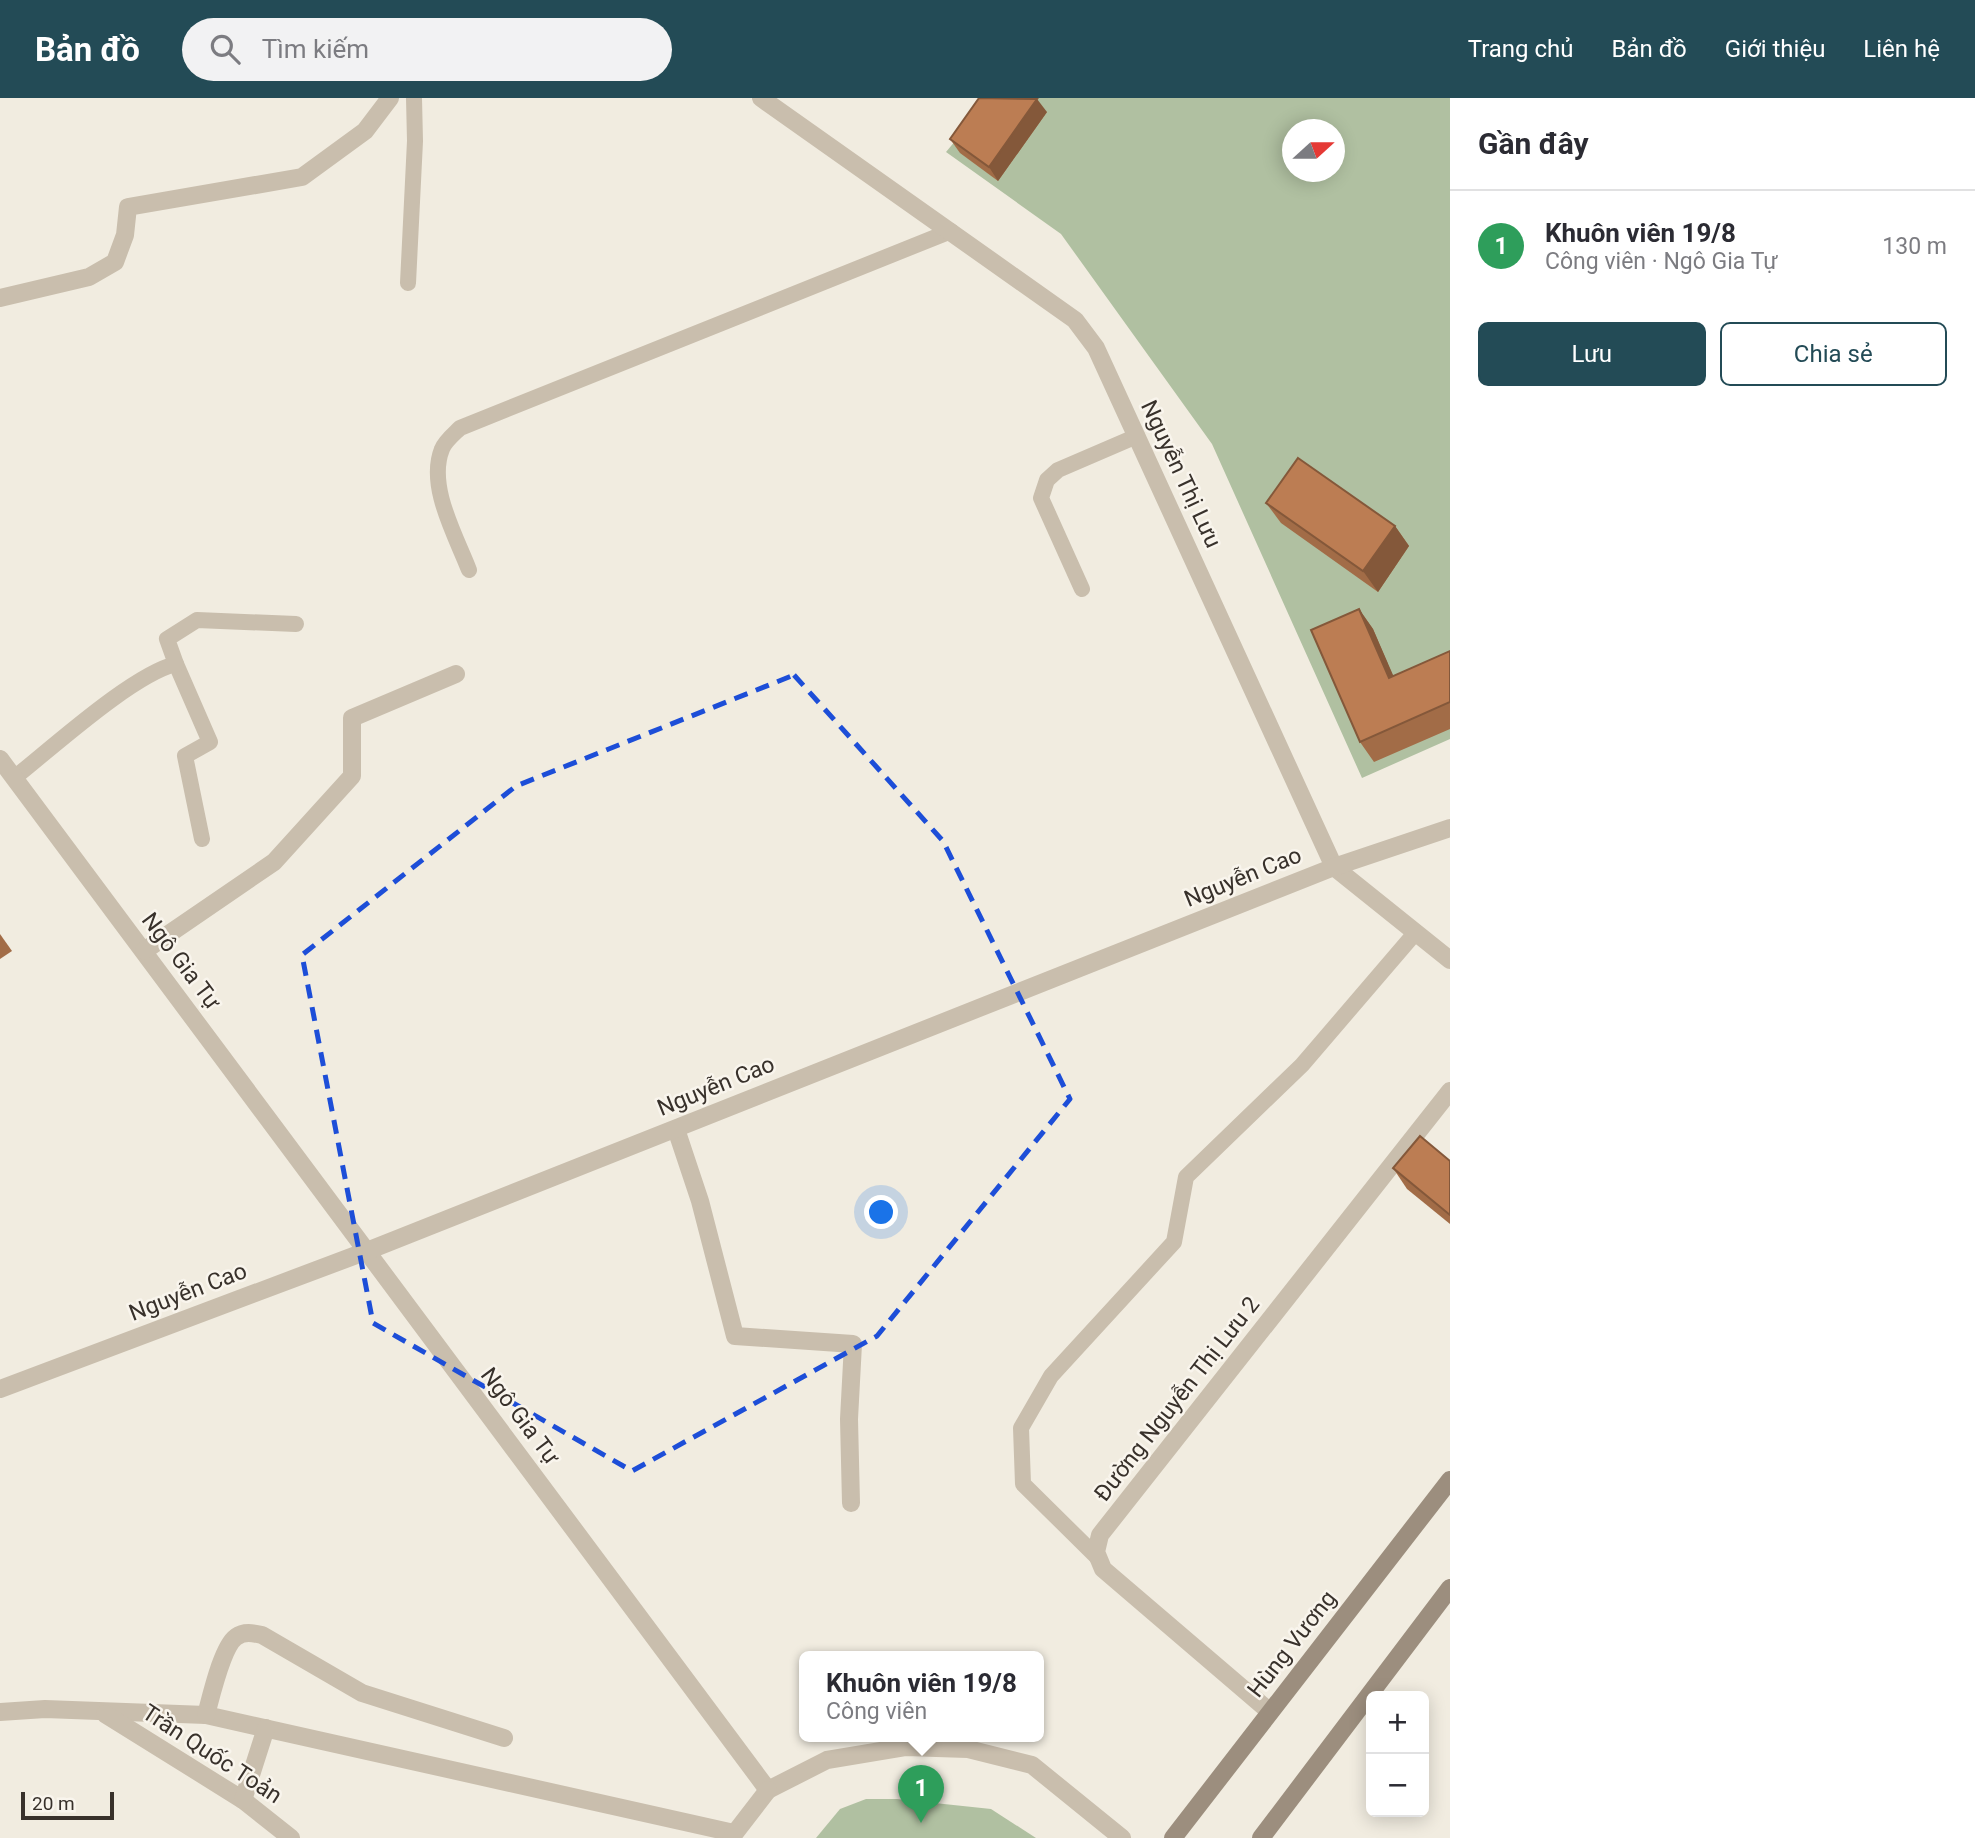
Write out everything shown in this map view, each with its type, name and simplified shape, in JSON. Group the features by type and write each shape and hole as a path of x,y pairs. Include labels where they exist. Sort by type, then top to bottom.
{"main road":[{"name":"Hùng Vương","path":"1173,1838 1450,1480"},
{"path":"1261,1838 1450,1588"}],"street":[{"path":"0,298 89,277 115,262 125,235 128,207 302,177 365,131 390,98"},
{"name":"Nguyễn Thị Lưu","path":"761,98 1075,320 1096,348 1334,867 1450,960"},
{"path":"144,951 274,862 352,776 352,718 456,674"},
{"name":"Ngô Gia Tự","path":"0,759 768,1790"},
{"name":"Nguyễn Cao","path":"0,1389 367,1251 1334,867 1450,828"},
{"name":"Đường Nguyễn Thị Lưu 2","path":"1099,1559 1096,1552 1100,1535 1450,1091"},
{"path":"676,1129 700,1201 735,1336 853,1344 849,1419 851,1503"},
{"path":"1099,1559 1102,1569 1270,1712"},
{"path":"206,1715 226,1654 235,1637 249,1632 262,1635 362,1693 504,1738"},
{"path":"0,1712 45,1709 206,1715 733,1836 768,1790 827,1760 905,1747 968,1749 1032,1765 1122,1838"},
{"name":"Trần Quốc Toản","path":"104,1713 243,1800 291,1838"},
{"path":"243,1800 266,1728"}],"lane":[{"path":"408,283 415,141 414,98"},
{"path":"469,570 444,505 437,471 442,447 460,428 951,231"},
{"path":"1082,589 1041,498 1047,480 1058,470 1137,436"},
{"path":"202,839 185,756 210,743 167,639 197,620 296,624"},
{"path":"14,778 113,701 161,668 176,664"},
{"path":"1099,1559 1023,1484 1021,1428 1051,1376 1174,1242 1186,1177 1302,1065 1416,932"}],"highlighted area":[{"path":"794,675 943,841 1070,1099 877,1336 632,1471 373,1323 302,955 516,786"}],"green space":[{"path":"991,98 1450,98 1450,739 1362,778 1212,444 1061,234 946,152"},
{"path":"866,1799 897,1799 991,1809 1036,1838 816,1838 840,1809"}],"building":[{"path":"979,98 1037,99 989,167 950,139"},
{"path":"1298,458 1395,526 1363,571 1266,503"},
{"path":"1359,609 1389,678 1450,651 1450,702 1360,742 1311,630"},
{"path":"1420,1136 1450,1161 1450,1215 1393,1168"}],"place":[{"name":"Khuôn viên 19/8","path":"921,1823"}]}
